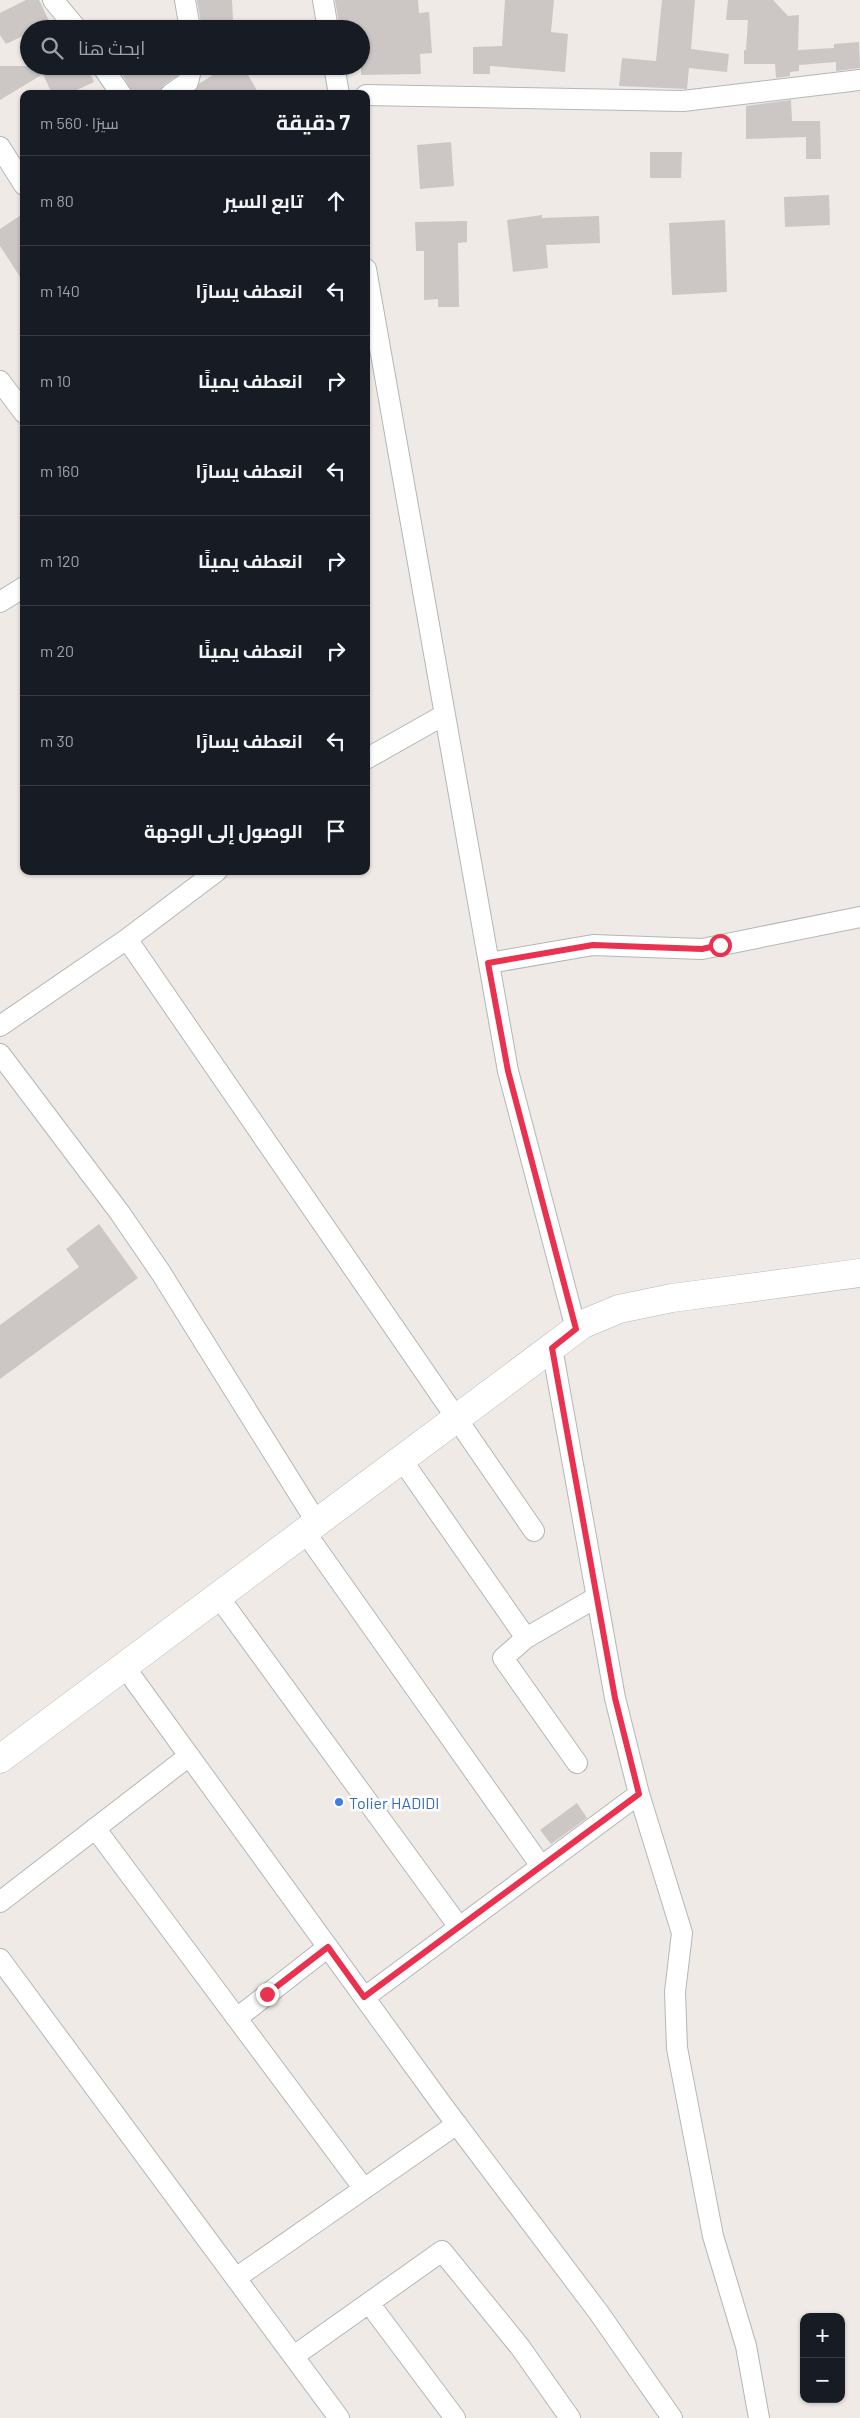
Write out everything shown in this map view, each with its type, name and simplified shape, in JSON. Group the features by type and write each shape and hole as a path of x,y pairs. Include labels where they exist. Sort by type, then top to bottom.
{"street":[{"path":"53,0 70,20"},
{"path":"185,0 188,20"},
{"path":"323,0 326,20"},
{"path":"108,75 118,90"},
{"path":"177,90 188,82 190,75"},
{"path":"336,75 338,90"},
{"path":"370,95 682,101 860,80"},
{"path":"0,147 20,179"},
{"path":"370,322 444,715 508,1071 576,1329"},
{"path":"0,380 20,408"},
{"path":"0,602 20,590"},
{"path":"370,758 444,715"},
{"path":"0,1026 127,939 212,875"},
{"path":"488,963 593,945 702,949 860,917"},
{"path":"127,939 534,1531"},
{"path":"0,1054 120,1213 161,1272 311,1527 541,1866"},
{"path":"0,1759 457,1420 583,1324 619,1309 672,1298 860,1273"},
{"path":"552,1348 615,1698 639,1794 682,1933 675,1992 677,2048 713,2236 746,2346 759,2418"},
{"path":"402,1460 526,1638"},
{"path":"218,1596 459,1927"},
{"path":"577,1763 503,1658 526,1638 597,1597"},
{"path":"124,1666 456,2124 599,2313 672,2418"},
{"path":"0,1902 189,1756"},
{"path":"364,1997 639,1794"},
{"path":"95,1828 364,2189"},
{"path":"237,2018 328,1947"},
{"path":"0,1959 339,2418"},
{"path":"236,2278 456,2124"},
{"path":"294,2356 442,2251 520,2347 570,2418"},
{"path":"369,2303 455,2418"}],"building":[{"path":"26,0 39,0 49,20 20,20 20,37 6,44 0,35 0,13"},
{"path":"197,0 232,0 233,20 200,20"},
{"path":"335,0 418,0 419,13 429,12 432,53 420,54 421,74 370,75 370,20 338,20"},
{"path":"505,0 554,0 551,32 568,34 565,72 490,66 490,74 473,74 473,47 502,46"},
{"path":"662,0 695,0 691,49 729,54 727,72 689,68 687,89 619,86 622,58 656,61"},
{"path":"728,0 773,0 788,16 799,15 798,50 834,48 834,44 859,42 860,68 836,71 836,62 799,65 799,71 790,72 790,76 776,78 775,64 744,64 748,20 726,20"},
{"path":"0,66 20,66 20,75 41,75 0,100"},
{"path":"43,75 91,75 94,82 77,90 50,90"},
{"path":"123,75 178,75 164,85 161,90 131,90"},
{"path":"213,75 248,75 257,90 195,90 200,83"},
{"path":"791,100 792,121 820,121 821,159 806,159 806,137 746,139 746,106"},
{"path":"451,142 454,186 420,189 417,145"},
{"path":"650,152 682,152 681,178 650,178"},
{"path":"829,195 830,225 785,227 784,197"},
{"path":"542,215 542,218 599,216 600,243 546,245 548,268 513,272 507,220"},
{"path":"20,216 20,277 0,246 0,229"},
{"path":"725,220 727,292 672,295 669,223"},
{"path":"467,221 467,242 458,243 459,307 438,307 438,299 424,300 424,251 416,251 415,222"},
{"path":"99,1224 138,1278 0,1379 0,1325 79,1267 66,1249"},
{"path":"577,1803 587,1818 551,1844 540,1830"}],"place":[{"name":"Tolier HADIDI","path":"339,1802"}],"route":[{"path":"267,1994 328,1947 364,1997 639,1794 615,1698 552,1348 576,1329 508,1071 488,963 593,945 702,949 720,945"}]}
